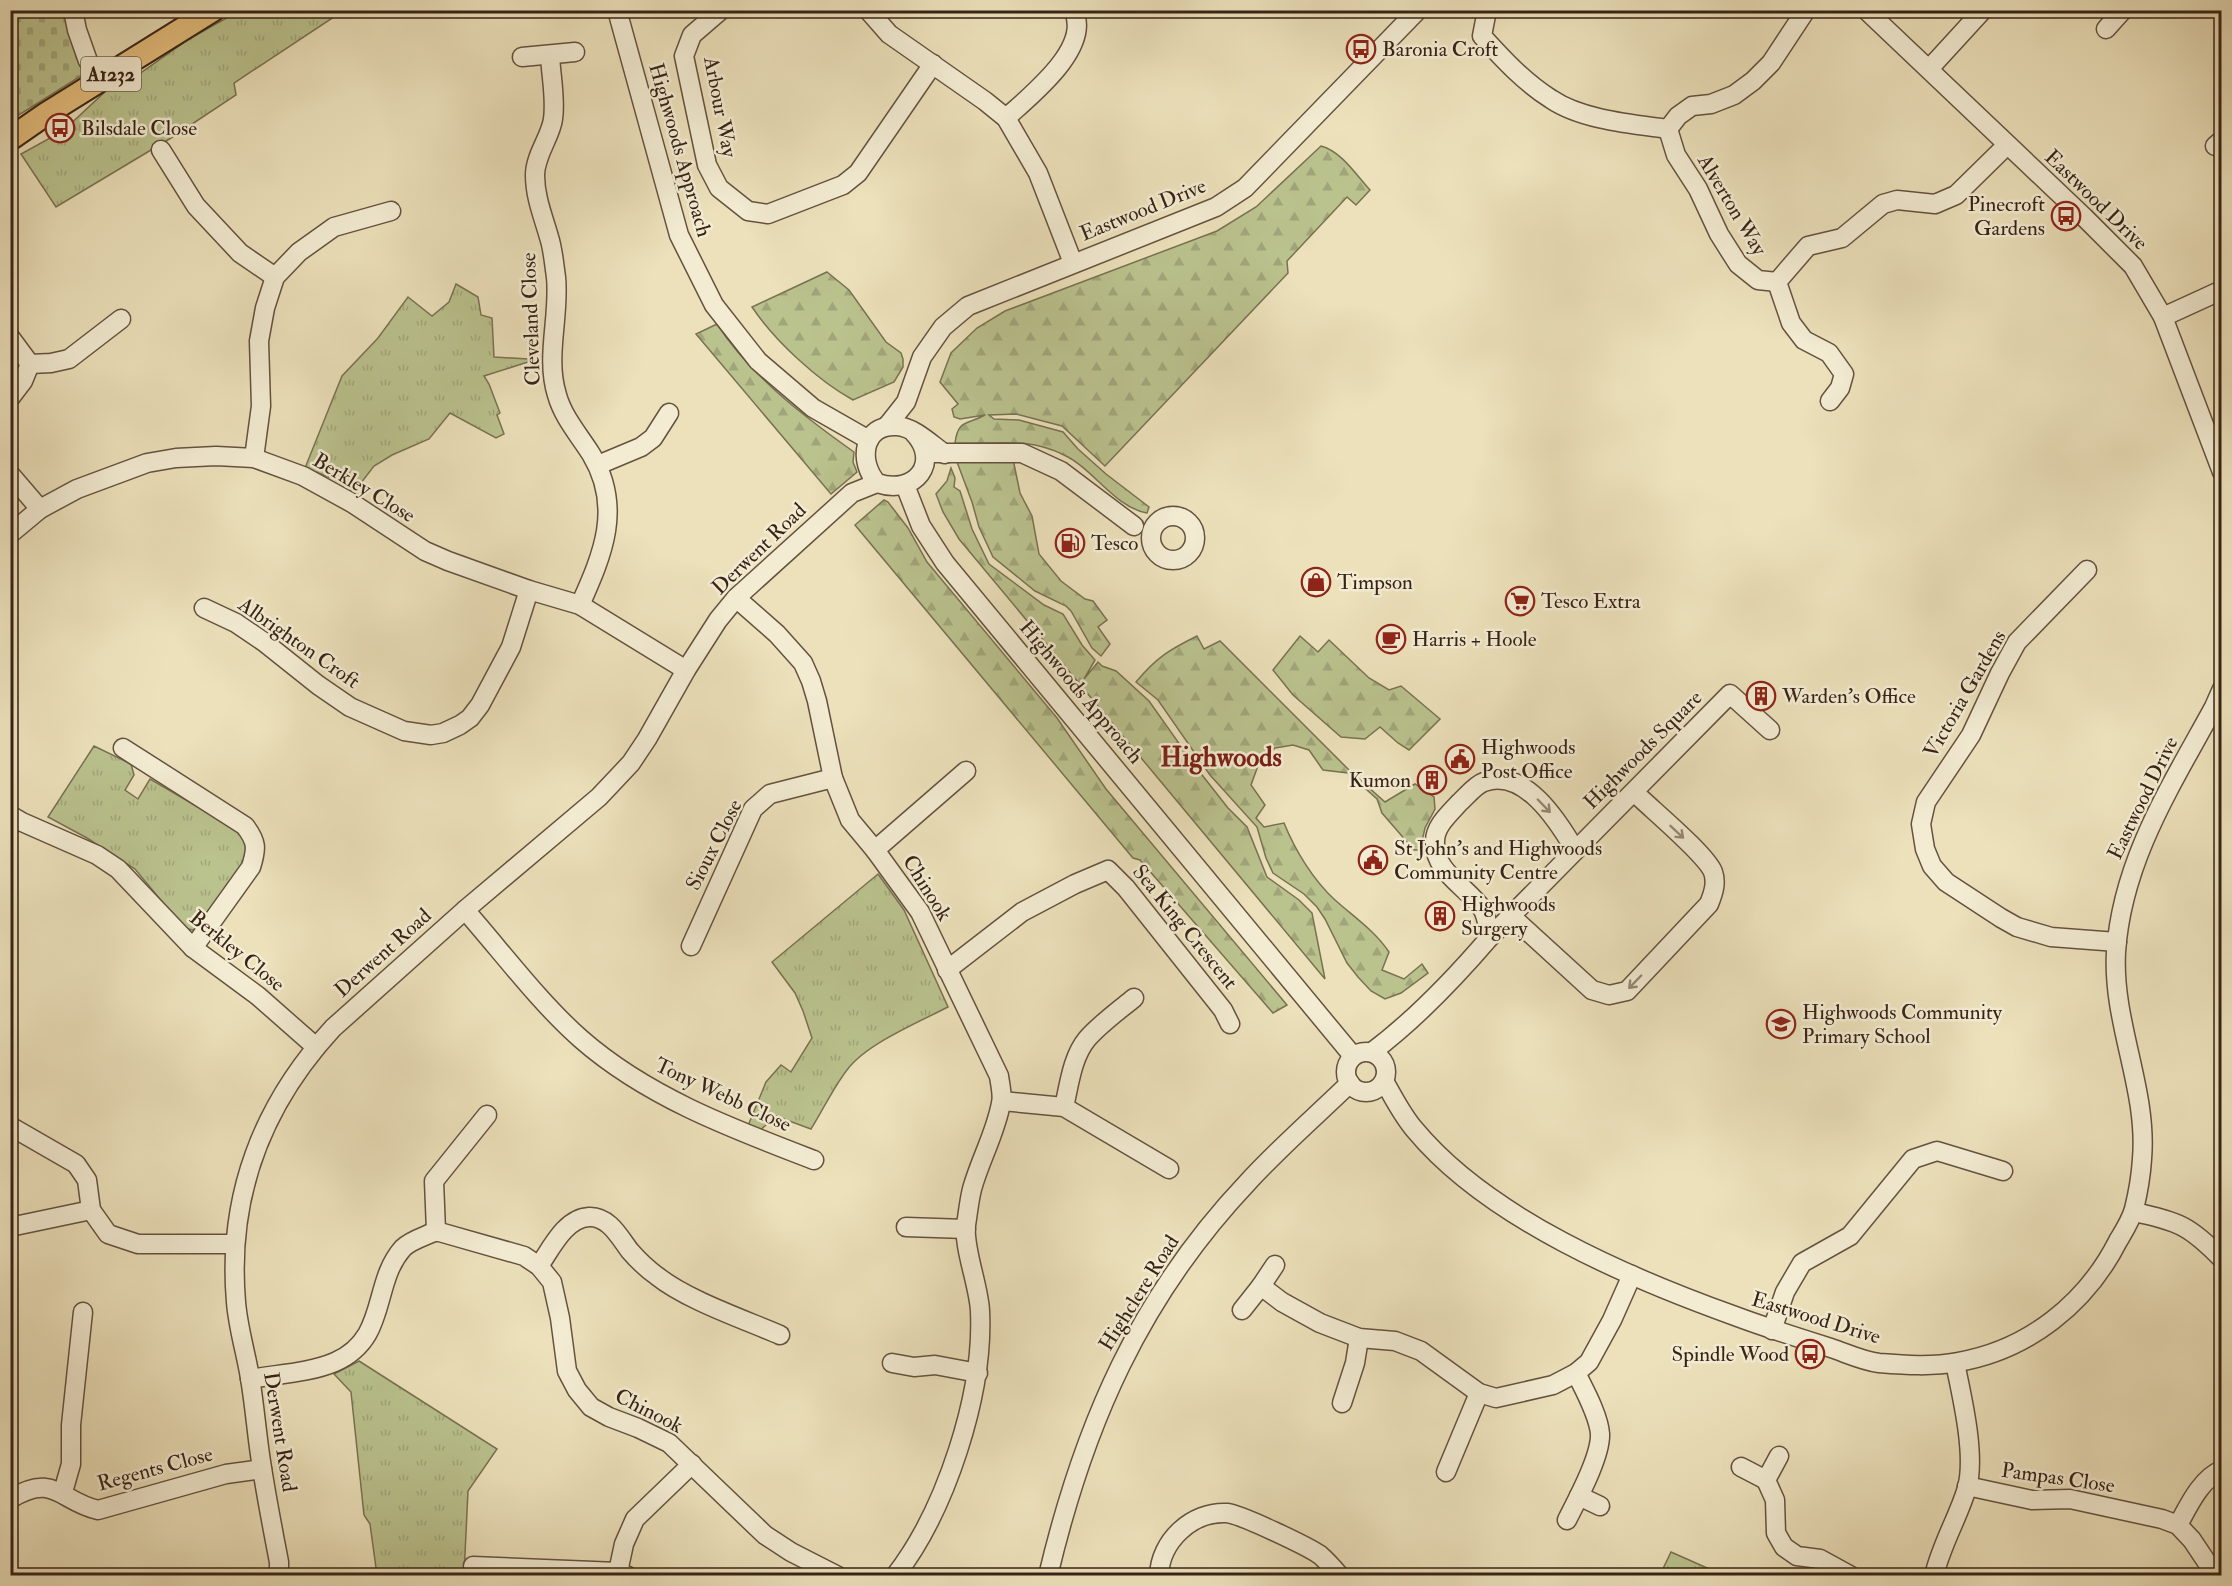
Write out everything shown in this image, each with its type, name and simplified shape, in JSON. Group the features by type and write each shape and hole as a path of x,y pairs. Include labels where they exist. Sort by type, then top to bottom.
{"main road":[{"name":"A1232","path":"10,139 213,10"}],"street":[{"path":"73,10 77,30 88,61"},
{"name":"Highwoods Approach","path":"616,10 679,235 714,305 758,361 813,408 868,440"},
{"name":"Arbour Way","path":"721,10 692,35 684,56 707,165 719,188 748,211 768,214 843,185 858,173 933,64"},
{"path":"868,10 889,34 985,100 1006,118 1038,173 1073,263"},
{"path":"1006,118 1063,62 1077,37 1078,20 1073,10"},
{"path":"1487,10 1482,36 1514,70 1552,100 1583,113 1612,121 1668,129 1678,116 1692,106 1711,104 1734,95 1753,81 1771,63 1806,10"},
{"name":"Eastwood Drive","path":"1866,10 2133,266 2163,317 2222,472"},
{"path":"1929,69 1983,10"},
{"path":"2106,29 2123,10"},
{"name":"Eastwood Drive","path":"887,426 906,402 922,357 943,327 968,306 1196,216 1216,207 1245,188 1411,13"},
{"path":"522,57 575,52"},
{"name":"Cleveland Close","path":"550,56 553,121 542,147 535,173 538,204 550,238 556,274 552,362 557,395 571,424 598,465 607,498 608,526 594,574 580,605"},
{"name":"Alverton Way","path":"1668,129 1676,154 1698,189 1719,234 1738,264 1758,280 1777,282"},
{"path":"1830,401 1840,388 1845,374 1829,353 1804,340 1791,323 1777,282 1808,246 1842,238 1883,204 1897,200 1935,204 1956,195 2007,145"},
{"path":"161,150 196,206 240,253 275,277"},
{"path":"254,458 261,406 260,341 265,308 275,277 299,252 334,227 391,211"},
{"path":"2163,317 2222,290"},
{"path":"30,364 69,359 121,319"},
{"path":"10,337 30,364"},
{"path":"10,398 23,381 30,364"},
{"name":"Eastwood Drive","path":"906,402 910,430"},
{"path":"598,465 641,447 653,438 669,413"},
{"path":"910,430 920,439 925,452 925,463 917,477 905,485 894,487 877,483 866,466 865,447 868,440 887,426 910,430 945,454"},
{"path":"925,452 1022,453 1061,471 1134,526 1157,551 1168,559 1182,558 1191,550 1195,535 1188,521 1180,517 1164,518 1154,528 1147,530 1134,526"},
{"name":"Berkley Close","path":"10,534 40,509 77,489 147,463 176,458 216,456 254,458 313,481 352,503 425,551 529,590 580,605 686,670"},
{"name":"Derwent Road","path":"852,493 866,466"},
{"path":"10,474 40,509"},
{"name":"Derwent Road","path":"279,1575 279,1562 236,1303 235,1244 245,1186 260,1138 288,1085 333,1028 615,781 646,740 686,670 718,620 736,598 852,493 877,483"},
{"name":"Highwoods Approach","path":"905,485 921,526 945,563 1353,1056"},
{"path":"1154,528 1152,536 1154,546"},
{"name":"Victoria Gardens","path":"2087,570 2018,642 2000,673 1971,735 1926,802 1921,824 1925,849 1932,866 1946,882 2001,918 2018,927 2051,937 2117,942"},
{"name":"Albrighton Croft","path":"204,608 236,623 350,707 404,731 431,735 443,733 460,725 470,718 480,705 511,647 529,590"},
{"name":"Chinook","path":"736,598 777,634 803,663 817,701 833,778 850,820 920,912 999,1076 1002,1101 972,1190 966,1230 980,1306 981,1340 978,1373 960,1444 941,1491 913,1552 895,1575"},
{"name":"Eastwood Drive","path":"1381,1079 1417,1132 1450,1165 1489,1195 1534,1227 1678,1296 1772,1330 1873,1362 1913,1365 1955,1363 1977,1358 2014,1344 2045,1326 2072,1306 2092,1283 2112,1254 2133,1212 2142,1158 2142,1125 2116,983 2117,942 2124,892 2150,826 2218,709 2222,689"},
{"name":"Highwoods Square","path":"1372,1052 1402,1029 1730,694 1770,730"},
{"path":"123,748 245,826 255,839 255,855 251,867 193,948"},
{"path":"875,850 966,771"},
{"name":"Sioux Close","path":"691,946 753,809 770,794 833,778"},
{"path":"1490,937 1482,909 1437,858 1435,840 1438,829 1460,802 1482,783 1501,779 1519,784 1542,804 1562,827 1575,850"},
{"path":"1511,916 1592,990 1609,995 1627,991 1709,904 1715,889 1713,872 1699,854 1634,792"},
{"name":"Berkley Close","path":"10,815 97,855 118,869 193,948 258,996 316,1047"},
{"name":"Sea King Crescent","path":"947,970 1022,912 1075,884 1108,870 1164,934 1223,1010 1230,1023"},
{"name":"Tony Webb Close","path":"465,910 555,1015 608,1058 660,1095 748,1135 814,1160"},
{"path":"1064,1107 1074,1065 1086,1040 1134,998"},
{"name":"Highwoods Square","path":"1381,1079 1402,1029"},
{"path":"1360,1052 1372,1052 1381,1057 1381,1079 1365,1092 1356,1089 1346,1076 1346,1067 1353,1056 1360,1052"},
{"name":"Highclere Road","path":"1048,1575 1062,1515 1101,1403 1121,1361 1164,1286 1207,1228 1248,1182 1350,1083"},
{"path":"1002,1101 1064,1107 1169,1170"},
{"path":"436,1231 434,1181 487,1115"},
{"path":"10,1126 76,1164 87,1180 91,1210 108,1234 138,1244 235,1244"},
{"path":"1772,1330 1785,1292 1802,1263 1850,1236 1913,1159 1937,1151 2004,1171"},
{"path":"10,1227 91,1210"},
{"path":"2133,1212 2162,1218 2187,1227 2222,1259"},
{"path":"250,1379 315,1369 338,1361 362,1343 376,1317 389,1268 405,1246 436,1231 524,1256 539,1266 563,1230 589,1217 612,1227 631,1252 657,1276 684,1293 780,1335"},
{"path":"906,1227 966,1230"},
{"path":"1242,1310 1275,1264"},
{"name":"Chinook","path":"539,1266 552,1282 560,1318 567,1371 577,1390 591,1407 669,1443 765,1534 791,1552 838,1575"},
{"path":"1261,1286 1282,1302 1320,1323 1359,1338 1395,1341 1421,1351 1479,1393 1496,1398 1553,1385 1589,1362 1632,1275"},
{"name":"Regents Close","path":"63,1492 71,1464 71,1425 83,1312"},
{"path":"1342,1403 1355,1363 1359,1338"},
{"path":"892,1363 914,1367 935,1365 978,1373"},
{"path":"1934,1575 1967,1486 1969,1468 1966,1424 1955,1363"},
{"path":"1567,1520 1591,1468 1600,1434 1597,1420 1576,1372"},
{"path":"1446,1472 1479,1393"},
{"path":"1766,1480 1779,1456"},
{"name":"Chinook","path":"472,1566 623,1574 624,1544 635,1519 692,1464"},
{"path":"1741,1467 1766,1480 1775,1500 1776,1533 1784,1547 1797,1556 1820,1559 1851,1575"},
{"name":"Regents Close","path":"10,1499 24,1491 42,1486 63,1492 81,1506 98,1510 226,1474 262,1469"},
{"path":"2178,1526 2202,1486 2215,1472 2222,1470"},
{"name":"Pampas Close","path":"1967,1486 2032,1500 2070,1499 2162,1519 2178,1526 2192,1540 2208,1564 2210,1575"},
{"path":"1579,1496 1600,1506"},
{"path":"1159,1575 1159,1568 1167,1545 1180,1529 1203,1517 1227,1513 1291,1539 1321,1556 1340,1575"}],"green space":[{"path":"11,11 63,11 84,74 11,120"},
{"path":"239,11 343,11 234,83 236,95 171,138 56,207 21,154 63,131 108,89 139,74 189,39"},
{"path":"1321,146 1342,158 1370,190 1356,205 1347,197 1287,261 1288,273 1105,466 1062,426 1016,414 989,415 994,419 1019,420 1063,432 1106,474 1149,507 1147,513 1124,503 1075,461 1050,449 1023,443 955,443 961,426 985,415 960,419 954,417 952,409 958,404 940,382 951,353 977,328 1005,311 1217,231 1256,207"},
{"path":"827,272 849,290 886,342 901,353 903,359 903,367 894,382 853,400 811,371 772,333 752,307"},
{"path":"456,284 478,297 481,315 492,318 494,357 528,359 528,362 484,376 500,413 497,415 504,434 496,438 450,413 429,439 392,455 374,466 354,492 334,479 305,468 342,376 378,338 408,297 432,316 449,302"},
{"path":"717,324 746,361 779,394 854,452 853,462 857,472 831,494 696,334"},
{"path":"1013,459 1020,493 1032,516 1039,554 1061,581 1085,599 1093,601 1107,620 1098,627 1110,644 1101,656 1092,648 1066,606 1035,591 993,557 979,527 957,462"},
{"path":"951,468 955,478 954,487 960,491 972,529 989,564 1044,605 1063,614 1082,645 1095,660 1084,679 1098,662 1116,671 1149,701 1195,766 1228,808 1247,827 1267,877 1299,900 1312,913 1325,979 959,539 943,512 936,494 947,481"},
{"path":"884,500 908,528 927,562 1057,718 1106,789 1287,1005 1273,1013 1140,860 1133,858 855,525"},
{"path":"1197,636 1204,649 1220,641 1349,770 1385,802 1415,784 1434,797 1435,809 1425,828 1420,850 1414,850 1382,813 1377,799 1348,773 1323,770 1309,750 1293,745 1275,748 1259,763 1251,785 1265,805 1256,818 1264,827 1284,823 1299,854 1319,883 1371,931 1389,952 1382,970 1404,979 1422,964 1428,973 1401,993 1385,999 1371,991 1358,977 1347,963 1317,907 1304,894 1273,873 1257,827 1210,775 1158,700 1136,682 1164,655"},
{"path":"1300,636 1318,652 1329,640 1369,678 1389,690 1401,686 1440,719 1409,750 1380,727 1365,739 1341,737 1293,695 1273,670"},
{"path":"94,746 131,764 134,775 125,790 138,799 150,779 241,832 247,844 245,860 201,924 193,930 184,928 135,869 87,838 48,817"},
{"path":"878,874 904,910 948,1007 894,1034 856,1060 837,1084 811,1129 776,1116 758,1132 747,1128 766,1082 781,1065 791,1072 812,1038 795,993 772,962"},
{"path":"359,1361 497,1449 468,1491 464,1575 377,1575 370,1524 364,1515 351,1392 334,1374"},
{"path":"1671,1552 1723,1575 1660,1575"}],"place":[{"name":"Baronia Croft","path":"1361,49"},
{"name":"Bilsdale Close","path":"60,128"},
{"name":"Pinecroft Gardens","path":"2066,216"},
{"name":"Tesco","path":"1070,543"},
{"name":"Timpson","path":"1316,582"},
{"name":"Tesco Extra","path":"1520,601"},
{"name":"Harris + Hoole","path":"1391,639"},
{"name":"Warden's Office","path":"1761,696"},
{"name":"Highwoods Post Office","path":"1460,759"},
{"name":"Kumon","path":"1432,780"},
{"name":"St John's and Highwoods Community Centre","path":"1373,860"},
{"name":"Highwoods Surgery","path":"1440,916"},
{"name":"Highwoods Community Primary School","path":"1781,1024"},
{"name":"Spindle Wood","path":"1810,1354"}],"district":[{"name":"Highwoods","path":"1221,757"}]}
